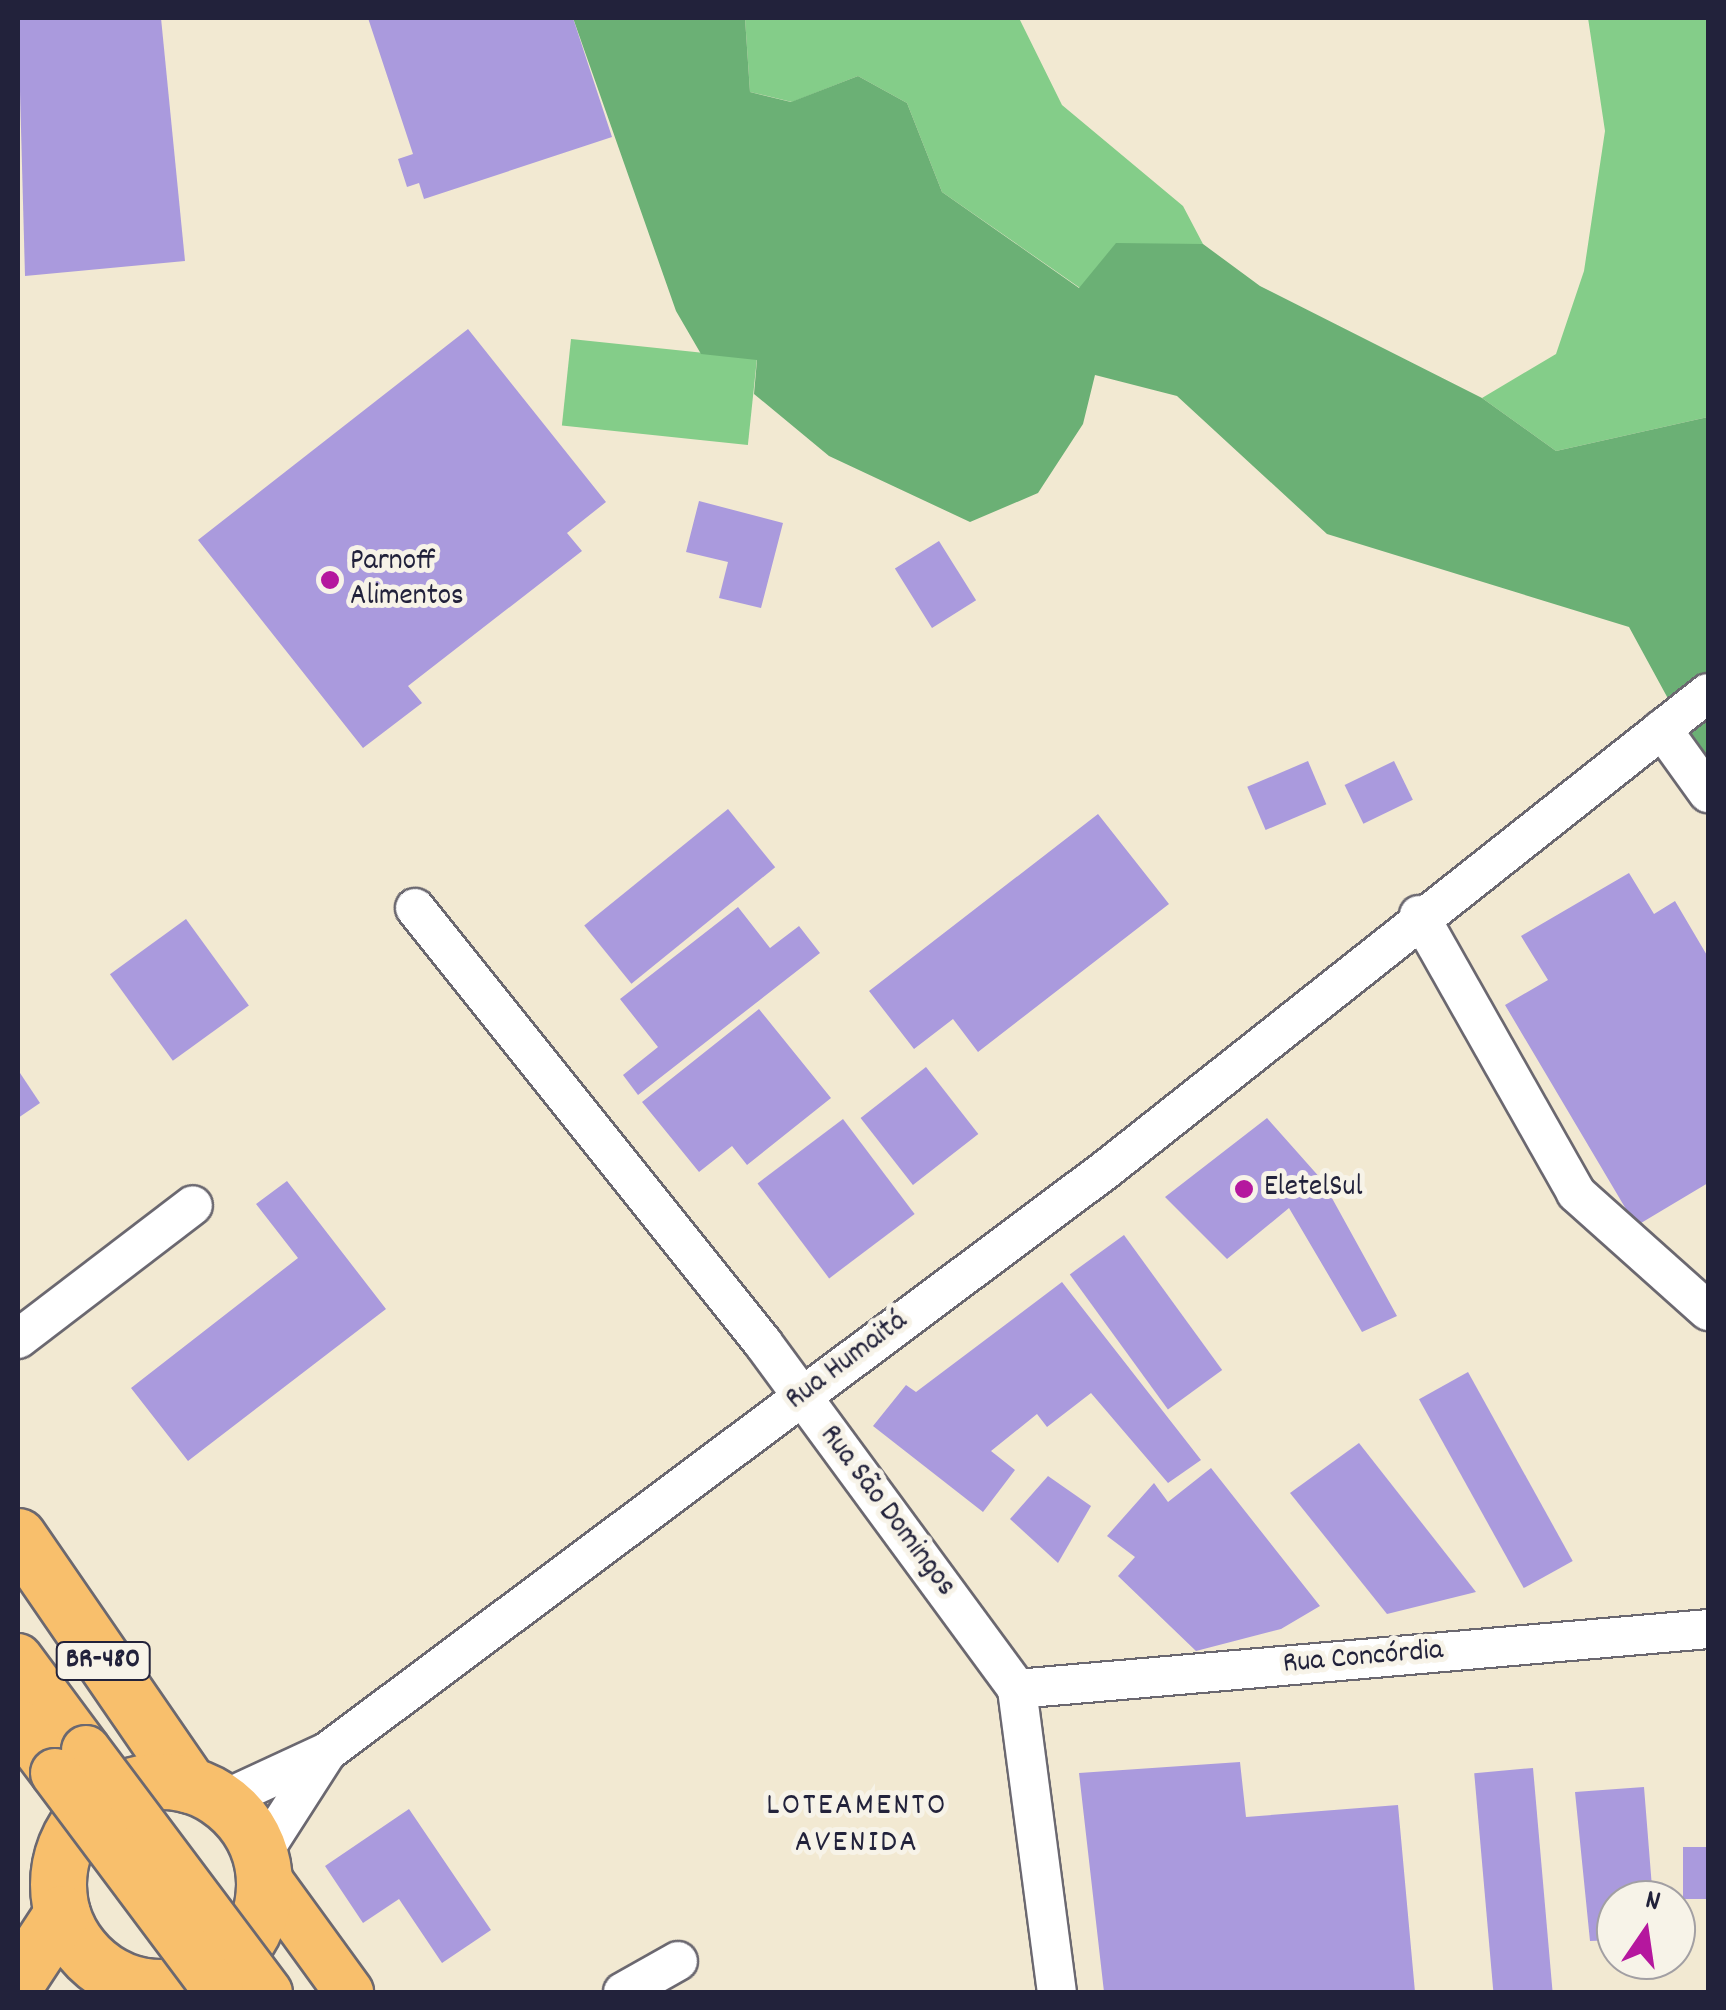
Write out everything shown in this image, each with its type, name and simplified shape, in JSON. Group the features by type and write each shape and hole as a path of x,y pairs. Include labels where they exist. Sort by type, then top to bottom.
{"highway":[{"name":"BR-480","path":"18,1536 206,1792"},
{"path":"18,1845 60,1902 84,1952 121,1988 188,1985 228,1964 253,1933 263,1865 206,1792 126,1787 90,1809 65,1846 60,1902 18,1980"}],"main road":[{"name":"BR-480","path":"18,1658 71,1762"},
{"path":"18,1724 71,1762 268,1992"},
{"path":"71,1762 219,1992"},
{"path":"263,1865 349,1992"}],"street":[{"name":"Rua Humaitá","path":"206,1792 327,1752 1365,967 1419,915 1708,693"},
{"path":"1662,729 1708,793"},
{"name":"Rua São Domingos","path":"415,908 800,1397 1017,1689 1057,1992"},
{"path":"1419,915 1576,1194 1708,1311"},
{"path":"18,1338 193,1205"},
{"name":"Rua Concórdia","path":"1017,1689 1708,1629"},
{"name":"Rua Humaitá","path":"263,1865 327,1752"},
{"path":"623,1992 678,1960"}],"green space":[{"path":"573,18 745,18 750,92 791,102 858,76 907,103 942,192 1079,288 1116,243 1203,244 1260,286 1482,398 1556,451 1708,417 1708,772 1629,627 1327,534 1177,396 1095,375 1083,424 1038,493 970,522 829,456 754,394 757,360 701,354 676,311"},
{"path":"745,18 1019,18 1062,105 1183,206 1203,244 1116,244 1080,288 942,192 907,103 858,76 792,102 750,92"},
{"path":"1588,18 1708,18 1708,417 1556,451 1482,398 1556,354 1584,271 1605,131"},
{"path":"571,339 757,359 748,445 562,426"}],"building":[{"path":"18,18 161,18 185,261 25,276"},
{"path":"368,18 573,18 612,137 424,199 419,183 407,187 398,159 413,154"},
{"path":"468,329 606,502 567,533 582,551 408,686 422,703 363,748 198,540"},
{"path":"699,501 783,523 761,608 719,598 728,562 686,552"},
{"path":"939,541 976,600 932,628 895,569"},
{"path":"1308,761 1326,804 1266,830 1247,787"},
{"path":"1394,761 1413,800 1363,824 1345,785"},
{"path":"728,809 775,867 631,984 584,925"},
{"path":"1098,814 1169,904 978,1052 953,1019 914,1049 869,991"},
{"path":"1629,873 1654,914 1675,901 1708,957 1708,1183 1636,1226 1505,1005 1548,980 1521,936"},
{"path":"738,907 770,948 799,926 820,953 638,1095 623,1075 658,1047 620,999"},
{"path":"186,919 249,1006 173,1061 110,974"},
{"path":"759,1009 831,1098 747,1165 732,1146 699,1172 642,1102"},
{"path":"926,1067 978,1134 913,1185 861,1118"},
{"path":"18,1070 40,1103 18,1118"},
{"name":"EletelSul","path":"1267,1118 1322,1180 1397,1316 1362,1332 1289,1208 1227,1259 1165,1197"},
{"path":"843,1119 915,1214 829,1278 758,1183"},
{"path":"287,1181 386,1309 188,1461 131,1388 298,1258 256,1204"},
{"path":"1124,1235 1222,1370 1168,1409 1070,1274"},
{"path":"1062,1282 1201,1460 1168,1483 1091,1393 1047,1427 1037,1414 991,1451 1015,1470 983,1512 873,1426 906,1385 916,1392"},
{"path":"1468,1372 1573,1561 1524,1588 1419,1399"},
{"path":"1359,1443 1476,1592 1387,1614 1290,1493"},
{"path":"1211,1468 1320,1606 1281,1629 1196,1651 1118,1576 1135,1557 1107,1536 1154,1483 1168,1502"},
{"path":"1048,1476 1091,1506 1058,1563 1010,1519"},
{"path":"1240,1762 1246,1817 1398,1805 1415,1992 1104,1992 1079,1773"},
{"path":"1533,1768 1553,1992 1493,1992 1474,1773"},
{"path":"1644,1787 1651,1880 1596,1880 1596,1941 1590,1941 1575,1792"},
{"path":"409,1809 491,1930 442,1963 399,1899 363,1923 325,1866"},
{"path":"1683,1847 1708,1847 1708,1899 1696,1899 1696,1880 1683,1880"}],"place":[{"name":"Parnoff Alimentos","path":"330,580"},
{"name":"EletelSul","path":"1244,1189"}],"district":[{"name":"LOTEAMENTO AVENIDA","path":"857,1826"}]}
